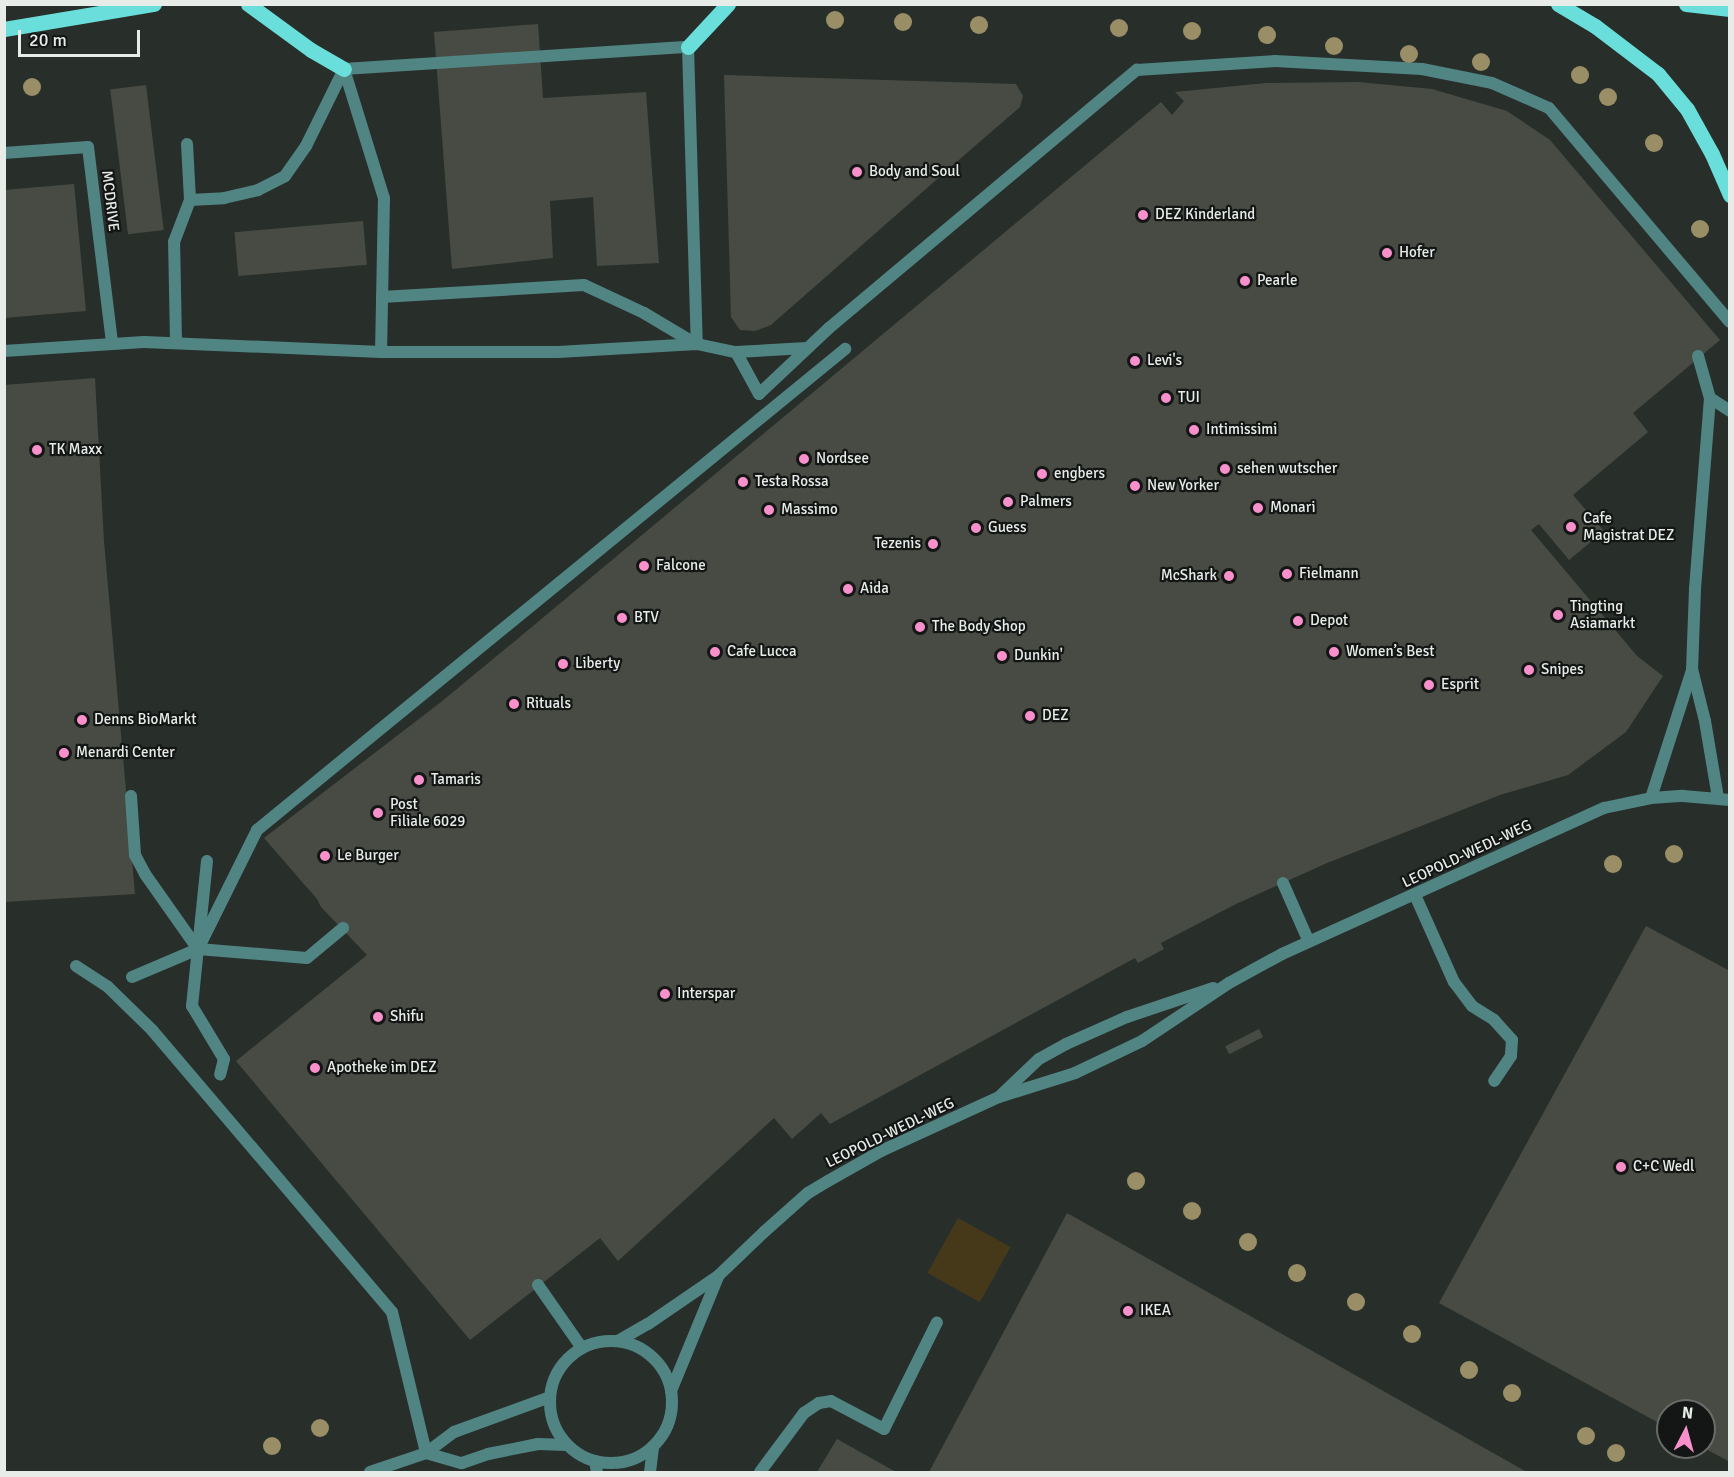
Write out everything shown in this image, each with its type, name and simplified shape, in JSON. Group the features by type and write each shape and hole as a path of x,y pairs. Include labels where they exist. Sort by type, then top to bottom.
{"main road":[{"path":"4,29 154,4"},
{"path":"248,4 311,50 344,69"},
{"path":"688,47 728,4"},
{"path":"1558,4 1595,26 1658,74 1687,109 1712,153 1729,193"},
{"path":"1686,4 1730,9"}],"street":[{"path":"344,69 688,47 697,344"},
{"path":"736,352 759,394 807,348 1137,70 1275,61 1422,69 1492,83 1549,108 1730,322"},
{"path":"190,200 224,198 258,190 285,176 306,146 344,69"},
{"path":"344,69 384,198 381,352"},
{"path":"176,342 174,242 190,200 186,144"},
{"name":"MCDRIVE","path":"4,153 88,147 112,343"},
{"path":"382,297 584,285 647,315 697,344"},
{"path":"4,351 112,343 176,342 381,352 558,352 697,344 736,352 807,348"},
{"path":"198,949 257,830 845,350"},
{"path":"1652,798 1692,669 1701,500 1710,398 1698,356"},
{"path":"1710,398 1730,411"},
{"path":"1692,669 1724,799"},
{"path":"131,796 135,855 198,949"},
{"name":"LEOPOLD-WEDL-WEG","path":"618,1341 648,1324 718,1276 808,1193 881,1151 999,1097 1076,1073 1142,1041 1228,983 1309,942 1604,808 1652,798 1683,796 1724,799"},
{"path":"207,861 192,1006 224,1059 220,1075"},
{"path":"1283,883 1309,942"},
{"path":"1415,895 1454,982 1472,1006 1494,1020 1512,1040 1511,1056 1494,1081"},
{"path":"132,977 198,949 307,958 343,928"},
{"path":"76,966 108,987 152,1030 392,1312 426,1453"},
{"name":"LEOPOLD-WEDL-WEG","path":"999,1097 1040,1059 1066,1044 1127,1017 1228,983"},
{"name":"LEOPOLD-WEDL-WEG","path":"672,1391 718,1276"},
{"path":"538,1285 582,1348"},
{"path":"760,1473 804,1413 819,1403 831,1401 884,1429 937,1322"},
{"path":"618,1341 637,1346 653,1358 666,1373 672,1391 672,1411 666,1430 653,1446 636,1458 596,1467 567,1445 557,1430 550,1414 550,1397 554,1377 565,1360 582,1348 599,1342 618,1341"},
{"path":"370,1473 426,1453 454,1432 550,1397"},
{"path":"426,1453 462,1463 488,1454 538,1444 567,1445"},
{"path":"650,1473 653,1446"}],"shaded area":[{"path":"958,1218 1010,1247 980,1302 927,1273"}],"building":[{"path":"538,24 543,98 646,92 659,263 597,266 593,197 550,201 553,258 452,269 434,32"},
{"path":"724,75 1016,84 1023,96 1020,107 771,325 755,331 740,330 731,317"},
{"name":"DEZ","path":"1358,82 1432,89 1507,111 1550,140 1720,340 1633,413 1648,432 1573,495 1604,531 1569,560 1539,524 1531,530 1637,656 1663,676 1626,732 1568,775 1500,795 1327,863 1236,904 1161,943 1164,949 1138,963 1135,958 830,1124 821,1113 792,1139 774,1118 618,1261 600,1238 470,1340 236,1061 367,955 321,907 317,899 264,838 441,702 1161,102 1172,115 1184,101 1175,92 1266,83"},
{"path":"146,85 164,230 128,234 110,89"},
{"path":"74,184 86,311 4,318 4,190"},
{"path":"363,221 367,265 238,276 234,232"},
{"name":"Menardi Center","path":"95,378 104,541 135,894 4,902 4,385"},
{"name":"C+C Wedl","path":"1646,926 1730,971 1730,1462 1716,1454 1716,1399 1656,1399 1656,1421 1439,1303"},
{"path":"1259,1029 1263,1037 1229,1054 1225,1046"},
{"name":"IKEA","path":"1067,1213 1332,1362 1527,1472 929,1472"},
{"path":"837,1439 896,1472 817,1472"}],"place":[{"name":"Body and Soul","path":"857,172"},
{"name":"DEZ Kinderland","path":"1143,215"},
{"name":"Hofer","path":"1387,253"},
{"name":"Pearle","path":"1245,281"},
{"name":"Levi's","path":"1135,361"},
{"name":"TUI","path":"1166,398"},
{"name":"Intimissimi","path":"1194,430"},
{"name":"TK Maxx","path":"37,450"},
{"name":"Nordsee","path":"804,459"},
{"name":"sehen wutscher","path":"1225,469"},
{"name":"engbers","path":"1042,474"},
{"name":"Testa Rossa","path":"743,482"},
{"name":"New Yorker","path":"1135,486"},
{"name":"Palmers","path":"1008,502"},
{"name":"Monari","path":"1258,508"},
{"name":"Massimo","path":"769,510"},
{"name":"Cafe Magistrat DEZ","path":"1571,527"},
{"name":"Guess","path":"976,528"},
{"name":"Tezenis","path":"933,544"},
{"name":"Falcone","path":"644,566"},
{"name":"Fielmann","path":"1287,574"},
{"name":"McShark","path":"1229,576"},
{"name":"Aida","path":"848,589"},
{"name":"Tingting Asiamarkt","path":"1558,615"},
{"name":"BTV","path":"622,618"},
{"name":"Depot","path":"1298,621"},
{"name":"The Body Shop","path":"920,627"},
{"name":"Cafe Lucca","path":"715,652"},
{"name":"Women’s Best","path":"1334,652"},
{"name":"Dunkin'","path":"1002,656"},
{"name":"Liberty","path":"563,664"},
{"name":"Snipes","path":"1529,670"},
{"name":"Esprit","path":"1429,685"},
{"name":"Rituals","path":"514,704"},
{"name":"DEZ","path":"1030,716"},
{"name":"Denns BioMarkt","path":"82,720"},
{"name":"Menardi Center","path":"64,753"},
{"name":"Tamaris","path":"419,780"},
{"name":"Post Filiale 6029","path":"378,813"},
{"name":"Le Burger","path":"325,856"},
{"name":"Interspar","path":"665,994"},
{"name":"Shifu","path":"378,1017"},
{"name":"Apotheke im DEZ","path":"315,1068"},
{"name":"C+C Wedl","path":"1621,1167"},
{"name":"IKEA","path":"1128,1311"}]}
